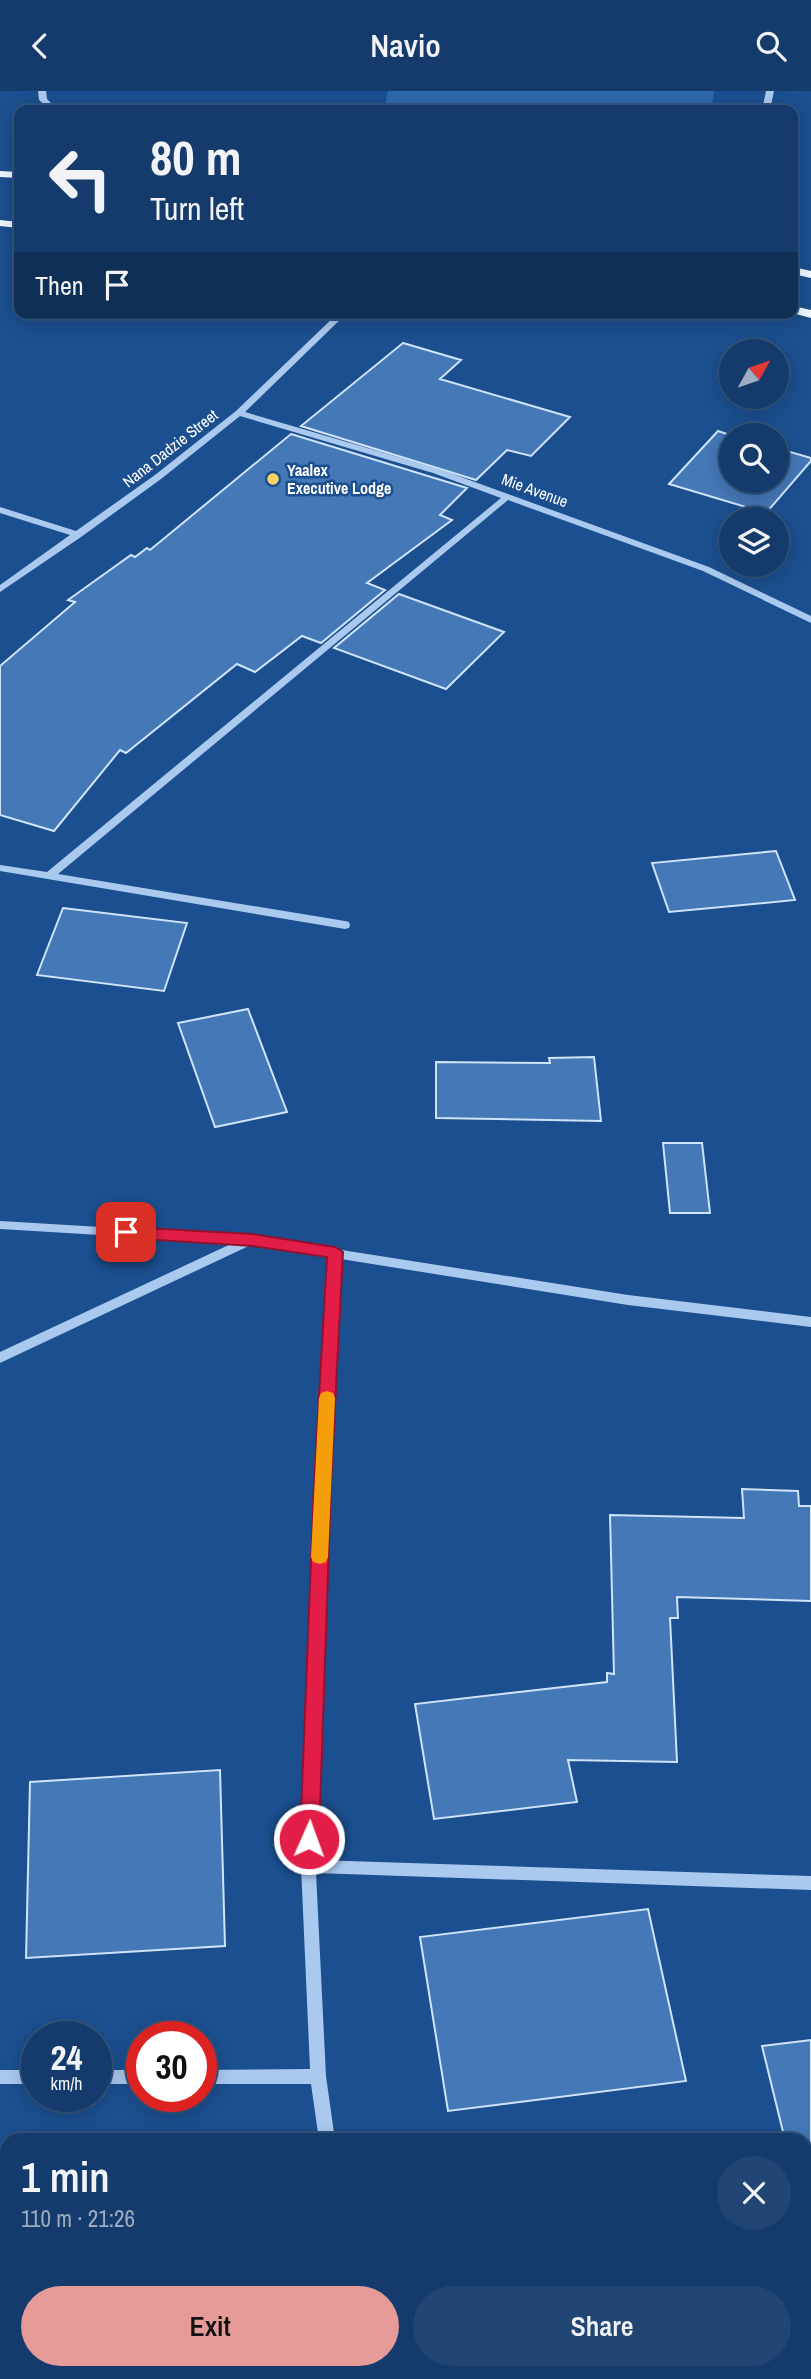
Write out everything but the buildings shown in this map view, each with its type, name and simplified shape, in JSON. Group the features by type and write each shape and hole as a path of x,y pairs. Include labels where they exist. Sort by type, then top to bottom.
{"street":[{"name":"Nana Dadzie Street","path":"0,589 158,477 239,413 337,319"},
{"name":"Mie Avenue","path":"239,413 436,471 706,569 811,620"},
{"path":"50,876 507,497"},
{"path":"0,510 78,535"},
{"path":"0,868 345,925"},
{"path":"0,1225 253,1240 628,1300 811,1322"},
{"path":"0,1359 253,1240"},
{"path":"326,2133 318,2076 309,1866 322,1484 335,1252"},
{"path":"309,1866 811,1883"},
{"path":"217,2077 318,2076"},
{"path":"0,2077 21,2077"}],"shaded area":[{"path":"388,91 714,91 712,105 385,105"}],"slow traffic":[{"path":"320,1557 327,1398"}],"place":[{"name":"Yaalex Executive Lodge","path":"273,479"}],"route":[{"path":"126,1232 253,1240 335,1252 322,1484 309,1839"}]}
